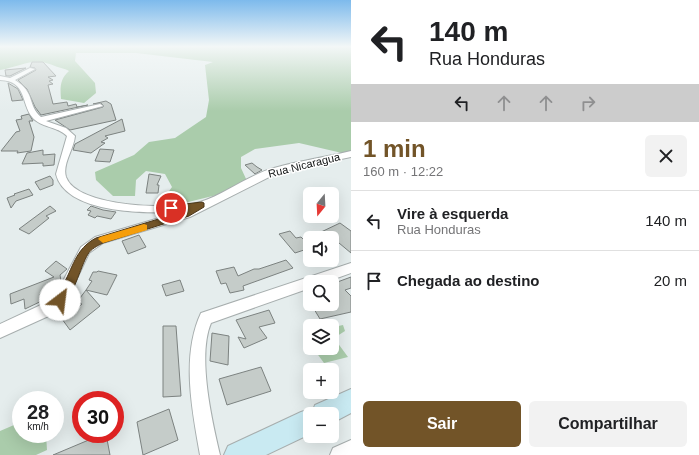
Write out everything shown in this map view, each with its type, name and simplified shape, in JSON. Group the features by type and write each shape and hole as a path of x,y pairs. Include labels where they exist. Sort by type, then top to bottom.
{"main road":[{"path":"339,407 351,401"},
{"path":"237,455 303,424"}],"street":[{"path":"0,78 12,79 32,68"},
{"path":"12,79 27,92 31,110 39,120 63,129 71,136 71,142 64,160 61,175 64,182 85,198 121,209 134,210 202,205"},
{"path":"39,120 100,106"},
{"name":"Rua Nicaragua","path":"0,331 48,309 60,300 67,289 77,264 85,250 99,240 186,214 276,170 351,154"},
{"path":"330,275 351,268"},
{"path":"210,455 197,357 201,325 206,318 303,284"},
{"path":"340,455 351,449"}],"green space":[{"path":"63,68 82,68 95,83 96,93 84,103 61,99 61,84 69,71"},
{"path":"205,68 351,68 351,152 342,153 299,143 255,149 241,157 241,168 247,181 229,192 176,205 162,201 172,187 165,174 146,171 136,180 135,196 113,196 96,180 95,172 134,155 149,142 175,138 206,117 209,100"},
{"path":"343,325 345,331 339,335 339,326"},
{"path":"339,345 348,357 324,363 318,355 339,355"},
{"path":"12,426 12,443 47,443 47,450 36,455 0,455 0,431"}],"building":[{"path":"26,68 10,76 6,76 5,70"},
{"path":"35,68 49,68 56,76 48,77 53,80 49,81 53,84 48,85 53,104 67,102 68,106 76,104 77,107 88,105 41,115 35,107 27,89 18,80 36,70"},
{"path":"8,83 18,89 23,100 12,101"},
{"path":"106,101 111,104 116,120 70,130 55,120 103,107 104,106 101,103 93,104"},
{"path":"29,114 33,121 29,121 34,137 31,151 17,153 18,151 1,151 16,132 20,131 16,120 22,119 21,116"},
{"path":"122,119 125,131 105,136 108,138 101,142 105,143 91,153 73,150 75,144"},
{"path":"100,149 114,150 110,162 95,161"},
{"path":"43,150 43,155 55,154 54,165 43,166 43,163 22,164 27,153"},
{"path":"252,163 262,170 255,174 245,165"},
{"path":"149,174 161,176 157,185 159,185 158,193 146,193"},
{"path":"50,176 53,180 53,185 40,190 35,182"},
{"path":"29,189 33,195 16,201 11,208 7,198"},
{"path":"50,206 56,211 46,216 49,218 29,234 19,229"},
{"path":"91,206 116,212 111,219 97,216 95,218 88,215 91,211 87,210"},
{"path":"340,223 351,231 351,253 339,243 339,231 323,231"},
{"path":"290,231 296,238 301,237 303,239 303,250 295,253 279,234"},
{"path":"139,235 146,247 128,254 122,241"},
{"path":"286,260 293,268 243,286 244,290 230,293 226,283 221,284 216,271 234,267 238,276 254,269 259,269"},
{"path":"56,261 67,269 60,275 61,281 58,286 50,289 52,296 25,309 24,299 11,304 10,294 54,277 45,271"},
{"path":"98,271 117,275 107,295 86,290 92,281 89,280 93,272"},
{"path":"351,277 351,288 345,290 351,296 351,312 320,319 315,311 339,311 339,281"},
{"path":"180,280 184,291 166,296 162,285"},
{"path":"86,290 100,306 70,330 62,319 82,304 77,302"},
{"path":"269,310 275,323 259,327 267,338 244,348 238,337 246,339 236,320"},
{"path":"163,326 176,326 181,396 163,397"},
{"path":"212,333 229,336 228,365 210,361"},
{"path":"261,367 271,391 227,405 219,379"},
{"path":"169,409 178,440 143,455 137,422"},
{"path":"82,443 108,443 110,455 53,455"}],"slow traffic":[{"path":"103,239 144,227"}],"route":[{"path":"60,300 67,289 77,264 85,250 92,244 99,240 186,214 202,205 171,208"}]}
